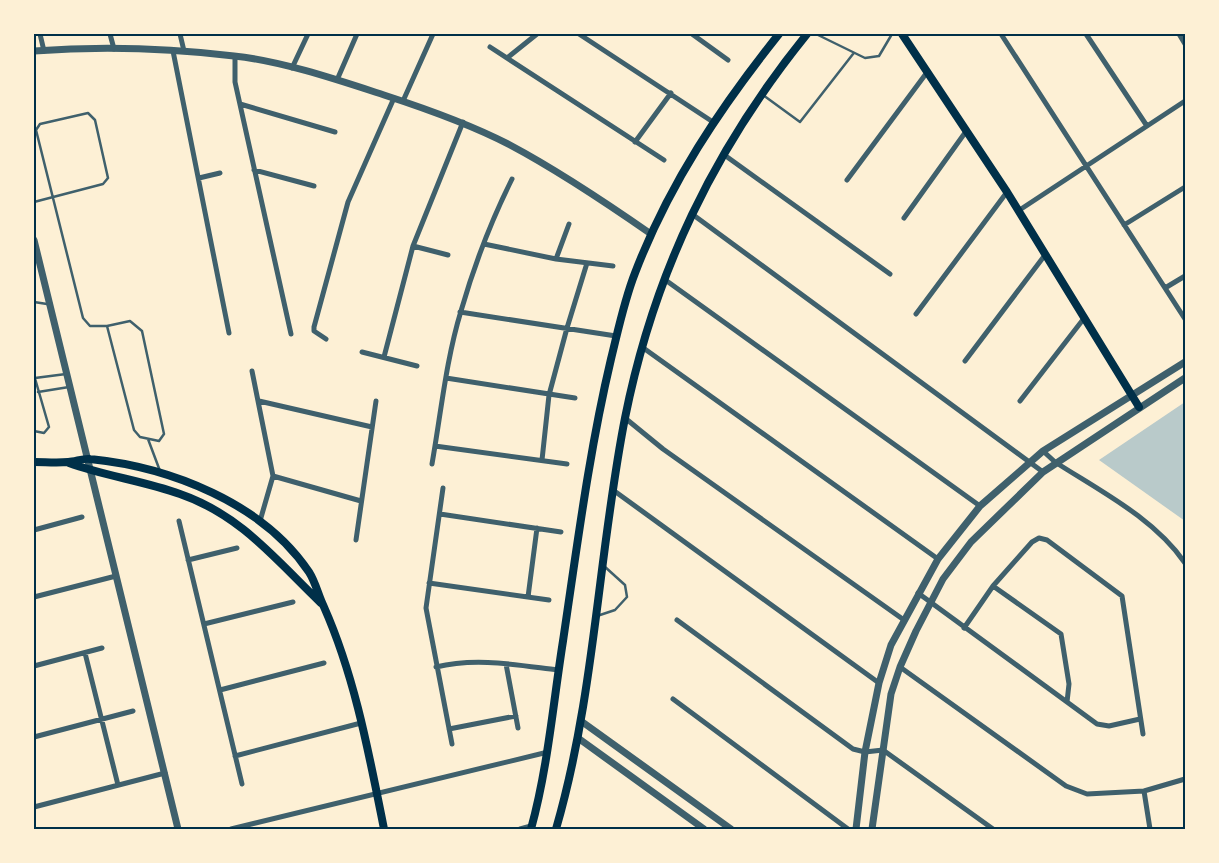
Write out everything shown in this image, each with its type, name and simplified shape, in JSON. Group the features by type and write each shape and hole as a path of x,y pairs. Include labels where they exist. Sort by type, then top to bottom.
{"main road":[{"path":"531,828 548,752 558,670 599,410 616,336 634,275 651,234 683,169 713,122 779,34"},
{"path":"556,829 567,790 581,721 613,490 625,418 642,347 663,279 691,214 723,154 762,94 807,34"},
{"path":"902,34 1007,192 1139,407"},
{"path":"34,462 68,462 88,458 161,472 214,493 260,521 299,559 318,588 322,605 345,659 384,829"},
{"path":"68,462 90,471 157,486 207,506 260,541 322,605"}],"street":[{"path":"40,34 44,51"},
{"path":"110,34 114,49"},
{"path":"180,34 184,51"},
{"path":"292,68 308,34"},
{"path":"337,80 357,34"},
{"path":"404,101 433,34"},
{"path":"507,58 537,34"},
{"path":"579,34 713,122"},
{"path":"692,34 728,60"},
{"path":"1001,34 1185,319"},
{"path":"1086,34 1147,126"},
{"path":"1179,34 1185,44"},
{"path":"490,47 664,160"},
{"path":"34,51 114,49 184,51 235,56 337,80 463,122 510,145 590,192 651,234"},
{"path":"173,51 229,333"},
{"path":"235,56 235,82 291,334"},
{"path":"847,180 928,71"},
{"path":"635,142 671,93"},
{"path":"326,339 314,332 314,327 340,230 358,177 394,98"},
{"path":"1018,211 1185,101"},
{"path":"240,104 335,132"},
{"path":"384,357 413,246 463,122"},
{"path":"904,218 967,130"},
{"path":"723,154 890,274"},
{"path":"254,170 314,186"},
{"path":"199,178 220,174"},
{"path":"432,464 446,378 460,312 496,211 512,179"},
{"path":"1124,225 1185,187"},
{"path":"916,314 1007,192"},
{"path":"691,214 1031,462 1042,472"},
{"path":"556,259 569,224"},
{"path":"34,240 178,829"},
{"path":"484,244 556,259 613,266"},
{"path":"413,246 448,256"},
{"path":"965,361 1045,255"},
{"path":"542,460 549,395 566,328 587,263"},
{"path":"1165,288 1185,276"},
{"path":"663,279 980,506"},
{"path":"460,312 616,336"},
{"path":"1020,401 1085,317"},
{"path":"642,347 938,559"},
{"path":"362,352 417,366"},
{"path":"856,829 865,752 879,683 891,645 938,559 980,506 1043,451 1132,397 1185,362"},
{"path":"252,371 273,476 260,521"},
{"path":"446,378 575,398"},
{"path":"872,829 891,694 900,667 943,579 971,542 1042,472 1185,378"},
{"path":"259,401 372,427"},
{"path":"356,540 376,401"},
{"path":"625,418 663,448 904,620"},
{"path":"435,446 567,464"},
{"path":"1043,451 1055,462 1158,531 1174,546 1185,563"},
{"path":"273,476 361,501"},
{"path":"443,488 426,608 452,744"},
{"path":"613,490 879,683"},
{"path":"440,514 561,532"},
{"path":"34,530 82,517"},
{"path":"179,521 242,784"},
{"path":"528,597 536,528"},
{"path":"964,628 993,586 1032,542 1039,538 1047,540 1122,596 1143,734"},
{"path":"188,560 238,548"},
{"path":"34,597 116,576"},
{"path":"429,583 549,600"},
{"path":"993,586 1061,634 1069,684 1067,702"},
{"path":"918,593 1097,724 1109,726 1140,718"},
{"path":"204,624 293,602"},
{"path":"677,620 853,749 865,752 882,750 993,829"},
{"path":"34,666 102,648"},
{"path":"84,653 118,785"},
{"path":"436,668 454,663 479,661 558,670"},
{"path":"220,690 324,663"},
{"path":"506,664 518,728"},
{"path":"900,667 1066,786 1087,794 1144,791 1185,779"},
{"path":"674,699 848,829"},
{"path":"34,737 133,711"},
{"path":"449,729 516,716"},
{"path":"581,721 731,829"},
{"path":"236,756 361,723"},
{"path":"578,738 704,829"},
{"path":"231,829 548,752"},
{"path":"34,807 164,773"},
{"path":"1144,791 1150,829"},
{"path":"520,829 531,828"}],"lane":[{"path":"816,34 853,54 865,58 878,56 892,34"},
{"path":"762,94 800,122 853,54"},
{"path":"34,202 51,197 103,184 108,178 95,120 88,113 37,126 51,197 85,323 90,326 107,326 130,321 142,331 164,434 159,441 140,437 134,430 107,326"},
{"path":"34,302 50,304"},
{"path":"34,431 44,433 48,428 34,377 68,374"},
{"path":"38,392 71,387"},
{"path":"148,440 161,472"},
{"path":"596,616 615,610 627,597 625,585 603,565"}],"shaded area":[{"path":"1185,402 1185,468 1183,471 1185,473 1185,521 1099,460"}]}
